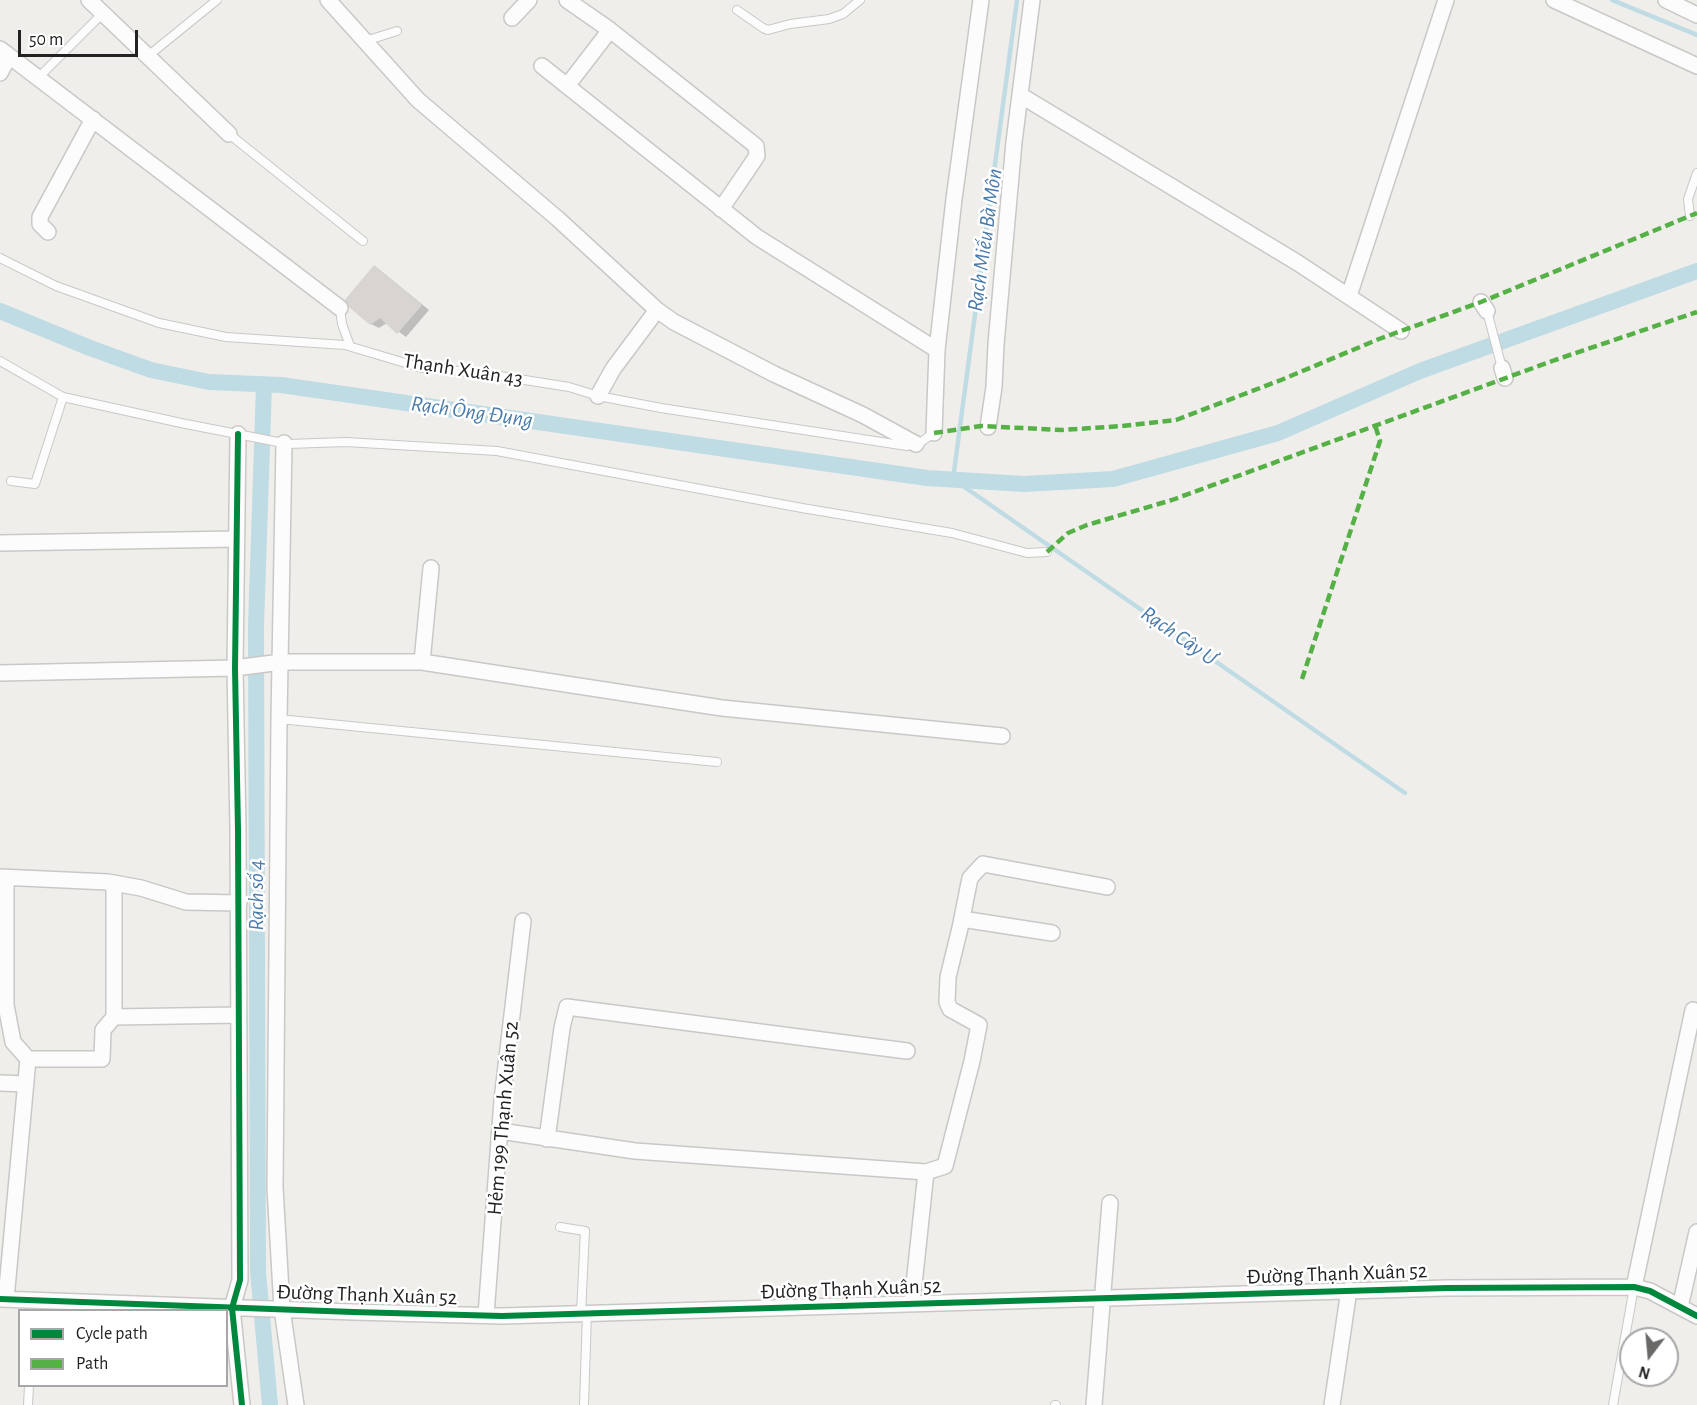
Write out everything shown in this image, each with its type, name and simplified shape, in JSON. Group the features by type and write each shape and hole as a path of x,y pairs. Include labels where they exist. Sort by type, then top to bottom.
{"street":[{"path":"89,0 229,134"},
{"path":"328,0 418,100 558,219 657,310 674,322 774,374 863,415 916,444"},
{"path":"512,18 529,0"},
{"path":"567,0 610,30 756,146 757,156 721,209"},
{"path":"934,434 937,350 954,199 981,0"},
{"path":"988,427 994,387 996,344 1020,95 1032,0"},
{"path":"1348,296 1446,0"},
{"path":"1554,0 1697,66"},
{"path":"1666,0 1697,15"},
{"path":"567,86 610,30"},
{"path":"0,73 4,53 39,77 340,308"},
{"path":"542,66 757,237 937,350"},
{"path":"1020,95 1298,263 1401,331"},
{"path":"48,232 40,224 40,217 93,118"},
{"path":"598,396 613,369 657,310"},
{"path":"239,434 236,667 240,1280 232,1308 242,1405"},
{"path":"284,443 275,1188 281,1310 296,1405"},
{"path":"0,543 236,539"},
{"path":"422,662 431,568"},
{"path":"0,673 236,667 280,662 422,662 722,708 1002,736"},
{"path":"500,1131 635,1151 926,1172 945,1166 979,1025 950,1009 946,1002 948,977 970,878 983,864 1107,887"},
{"path":"3,1299 28,1059 13,1042 6,1005 3,877 114,883 141,888 186,902 239,903"},
{"path":"28,1059 102,1059 104,1030 114,1017 114,883"},
{"path":"962,919 1052,933"},
{"name":"Hẻm 199 Thạnh Xuân 52","path":"486,1315 500,1131 523,921"},
{"path":"547,1139 567,1007 907,1051"},
{"path":"1634,1287 1693,1010"},
{"path":"114,1017 239,1016"},
{"path":"0,1083 26,1084"},
{"path":"912,1304 926,1172"},
{"path":"1094,1405 1110,1203"},
{"path":"1680,1307 1697,1232"},
{"name":"Đường Thạnh Xuân 52","path":"3,1299 32,1305 486,1315 1349,1290 1634,1287 1650,1291 1697,1316"},
{"path":"1332,1405 1349,1290"}],"lane":[{"path":"148,56 217,0"},
{"path":"737,10 768,30 790,24 829,19 843,14 860,0"},
{"path":"39,77 103,14"},
{"path":"365,41 397,31"},
{"path":"229,134 363,242"},
{"path":"1690,216 1688,199 1697,173"},
{"name":"Thạnh Xuân 43","path":"0,258 56,286 159,323 226,337 350,346 422,368 481,373 569,387 598,396 806,431 907,446 916,444"},
{"path":"1484,307 1504,373"},
{"path":"340,308 342,324 350,346"},
{"path":"0,361 63,397 284,443 346,442 497,451 790,506 952,532 1027,552 1047,552"},
{"path":"11,481 35,484 63,397"},
{"path":"916,444 934,434"},
{"path":"279,719 717,762"},
{"path":"560,1227 585,1231 584,1405"},
{"path":"1613,1405 1634,1287"},
{"path":"28,1405 29,1387"}],"building":[{"path":"374,265 422,305 397,334 380,318 370,325 343,302"}],"waterway":[{"name":"Rạch Cây Ư","path":"1017,0 953,479 1405,793"},
{"path":"1612,0 1697,35"},
{"name":"Rạch Ông Đụng","path":"0,311 151,370 209,382 281,385 927,478 1024,484 1113,479 1278,433 1420,371 1697,271"},
{"name":"Rạch số 4","path":"264,385 256,626 258,1272 270,1405"}],"marked path":[{"path":"934,433 981,426 1062,430 1176,420 1379,339 1481,302 1697,213"},
{"path":"1047,552 1068,533 1087,525 1172,500 1555,360 1697,312"},
{"path":"1302,679 1380,441 1375,425"}],"cycle path":[{"path":"238,434 235,668 240,1280 232,1308 242,1405"},
{"path":"0,1299 502,1316 1447,1288 1634,1287 1650,1291 1697,1316"}],"water label":[{"name":"Rạch Miếu Bà Môn","path":"985,240"}]}
